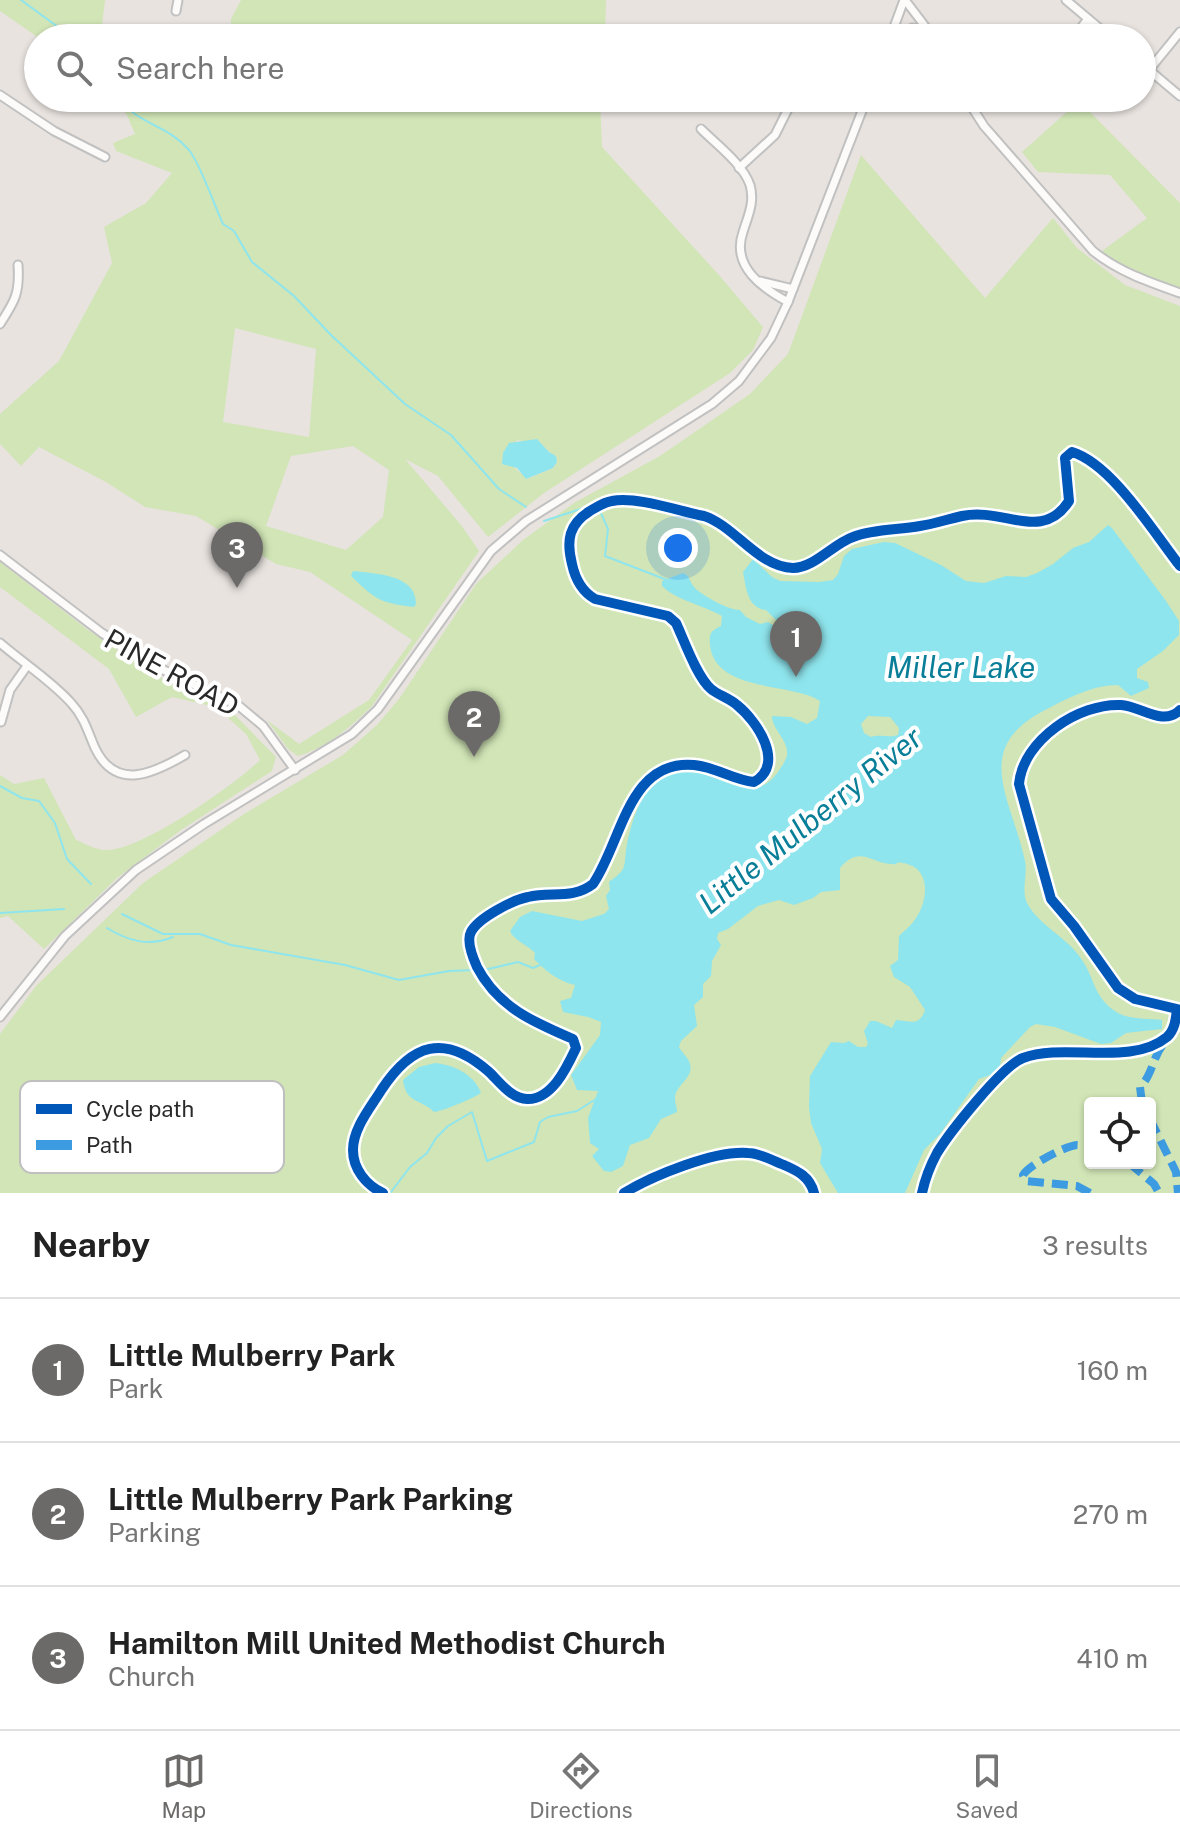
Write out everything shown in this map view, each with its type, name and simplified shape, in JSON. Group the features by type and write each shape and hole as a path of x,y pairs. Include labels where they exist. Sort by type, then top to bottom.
{"street":[{"path":"176,11 178,0"},
{"path":"904,0 924,24"},
{"path":"895,24 904,0"},
{"path":"1066,0 1094,24"},
{"path":"1084,24 1088,19"},
{"path":"1156,56 1180,32"},
{"path":"1156,76 1180,96"},
{"path":"0,95 24,111"},
{"path":"26,112 54,131 105,157"},
{"path":"739,168 775,135 786,112"},
{"path":"0,1017 65,936 136,870 204,824 352,734 378,709 491,551 542,510 701,412 739,381 771,338 788,302 862,112"},
{"path":"976,112 1015,164 1093,251 1109,265 1180,293"},
{"path":"701,129 739,168 749,183 753,204 741,238 740,256 747,271 760,281 765,290 788,302"},
{"path":"0,324 19,288 18,265"},
{"path":"760,281 793,289"},
{"name":"PINE ROAD","path":"0,555 102,633 151,664 239,706 263,726 295,770"},
{"path":"0,643 69,700 81,714 97,752 108,766 124,774 140,776 155,773 185,755"},
{"path":"1,722 10,690 27,666"}],"green space":[{"path":"0,0 105,0 102,24 24,24 24,28 0,11"},
{"path":"241,0 606,0 605,24 231,24"},
{"path":"125,112 601,112 602,147 763,327 753,350 730,373 544,493 488,537 438,476 405,459 479,551 372,706 338,736 298,756 288,749 267,720 299,744 369,700 412,640 310,572 276,564 196,516 145,507 106,482 39,447 21,466 0,444 0,414 59,361 112,263 104,227 146,203 172,173 116,151 113,143 135,134","holes":["235,328 316,349 309,437 223,422","537,439 556,456 557,462 553,468 527,479 513,466 517,440 527,442","353,446 389,470 383,517 346,550 266,526 291,456"]},
{"path":"1067,112 1090,112 1180,203 1180,289 1117,263 1102,251 1147,218 1110,175 1038,172 1022,152"},
{"path":"861,155 985,298 1053,218 1077,248 1125,285 1180,306 1180,1193 0,1193 0,1034 36,986 143,883 244,814 343,755 377,725 399,699 476,584 523,540 574,503 660,456 750,394 788,354"},
{"path":"0,562 88,630 159,677 224,704 276,757 272,771 181,830 117,878 44,949 8,916 0,918 0,775 14,784 44,778 76,840 105,850 140,841 162,829 209,800 260,760 246,734 216,707 172,697 136,717 109,669 0,587"}],"water":[{"path":"537,439 556,456 557,462 553,468 526,479 517,468 502,464 503,453 509,443"},
{"name":"Miller Lake","path":"1108,525 1112,528 1179,621 1179,635 1137,669 1137,678 1148,682 1149,688 1131,696 1118,685 1091,689 1024,723 1010,739 1003,756 1002,775 1025,861 1027,903 1039,919 1076,952 1087,967 1100,996 1111,1008 1130,1017 1162,1020 1162,1029 1126,1033 1111,1043 1101,1044 1055,1027 1036,1024 1030,1027 1001,1058 1000,1066 993,1074 979,1079 940,1134 924,1150 905,1193 838,1193 820,1163 822,1149 811,1123 809,1107 810,1076 831,1042 849,1041 858,1047 866,1047 864,1031 870,1021 892,1028 896,1020 917,1021 925,1010 910,987 894,977 890,966 898,960 899,936 912,923 923,903 923,878 912,866 859,856 840,868 840,890 821,892 794,905 779,900 758,906 718,933 717,939 721,945 712,961 711,976 703,984 703,997 694,1005 697,1026 679,1047 691,1069 676,1094 677,1112 661,1119 649,1138 630,1145 623,1166 611,1172 604,1171 592,1156 599,1149 590,1143 588,1118 598,1091 577,1090 571,1075 600,1035 601,1022 563,1012 560,1001 571,998 575,985 548,972 534,959 535,953 510,931 520,917 532,911 582,921 604,914 609,909 606,896 610,890 609,882 623,869 634,818 653,784 676,772 692,772 738,786 752,788 766,784 778,772 787,755 786,745 772,716 791,717 807,724 817,718 820,701 740,679 725,671 715,660 710,645 710,635 721,626 722,616 675,595 662,586 662,581 683,573 694,587 709,598 740,610 760,624 768,622 773,625 778,622 751,601 747,590 743,572 753,559 780,581 819,582 833,580 844,556 852,549 884,542 895,543 966,581 984,583 1006,576 1026,577 1037,573 1073,548 1089,542","holes":["868,716 890,717 899,728 898,735 871,737 864,733 861,724"]},
{"path":"353,571 402,581 414,594 416,604 414,607 403,606 379,599 351,576"},
{"path":"435,1063 462,1072 474,1081 481,1093 434,1112 414,1100 407,1093 403,1080 419,1067"}],"waterway":[{"path":"21,0 54,24"},
{"path":"133,112 180,141 189,150 223,224 234,231 252,262 294,296 405,404 451,435 499,489 526,507"},
{"path":"544,521 593,505"},
{"path":"600,511 608,529 605,556 667,580"},
{"path":"0,786 22,798 39,801 55,823 67,859 91,884"},
{"path":"0,913 64,909"},
{"path":"122,914 163,934 200,934 231,945 345,965 399,980 474,970"},
{"path":"107,928 139,941 156,942 173,937"},
{"path":"484,970 518,962 533,968 540,965"},
{"name":"Little Mulberry River","path":"391,1192 448,1126 472,1112 487,1161 534,1142 540,1122 548,1117 577,1111 596,1099"}],"marked path":[{"path":"1141,1097 1140,1087 1164,1043"},
{"path":"1156,1131 1176,1172 1178,1193"},
{"path":"1084,1147 1077,1145 1064,1149 1040,1161 1023,1175 1026,1181 1077,1186 1090,1193"},
{"path":"1136,1169 1154,1184 1159,1193"}],"cycle path":[{"path":"383,1193 371,1186 358,1170 354,1142 368,1110 405,1062 430,1049 457,1051 488,1071 511,1093 527,1099 536,1098 551,1088 576,1048 573,1039 518,1012 495,993 472,954 470,936 475,927 496,910 522,899 577,892 593,884 630,806 654,775 672,767 694,765 754,782 768,765 765,743 753,721 731,700 706,683 676,623 668,616 595,599 582,588 575,574 569,547 573,527 583,516 609,502 645,502 704,516 726,528 769,561 780,566 801,567 846,540 869,532 978,514 1021,521 1047,520 1069,501 1065,458 1072,452 1087,459 1117,485 1180,566"},
{"path":"922,1193 930,1168 944,1143 1003,1073 1023,1058 1058,1052 1135,1051 1152,1046 1172,1031 1177,1009 1135,999 1118,988 1051,899 1019,784 1023,768 1042,739 1056,727 1088,710 1121,705 1166,717 1180,710"},
{"path":"624,1193 684,1166 734,1153 762,1156 789,1167 810,1183 814,1193"}],"place":[{"name":"Hamilton Mill United Methodist Church","path":"237,588"},
{"name":"Little Mulberry Park","path":"796,677"},
{"name":"Little Mulberry Park Parking","path":"474,757"}]}
